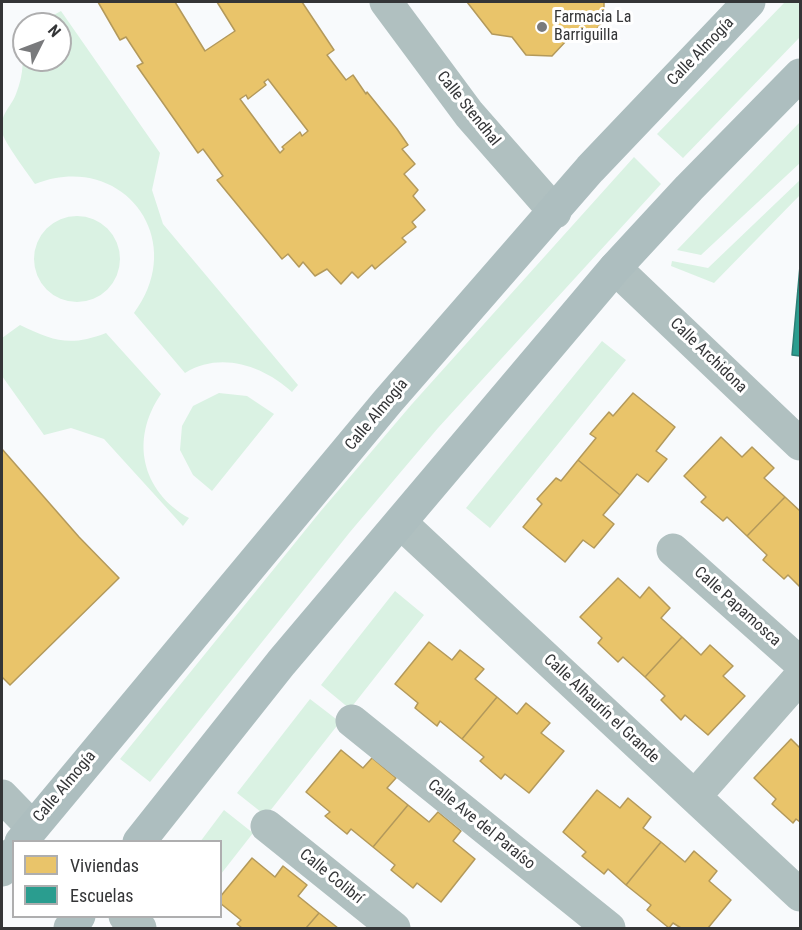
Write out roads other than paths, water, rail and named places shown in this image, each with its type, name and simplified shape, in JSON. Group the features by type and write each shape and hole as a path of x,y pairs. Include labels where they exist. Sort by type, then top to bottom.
{"main road":[{"name":"Calle Almogía","path":"29,840 388,401 555,212 590,169 749,2"},
{"path":"140,840 274,672 615,268 689,188 801,75"}],"street":[{"name":"Calle Stendhal","path":"386,2 469,114 555,212"},
{"name":"Calle Archidona","path":"615,268 801,444"},
{"name":"Calle Alhaurín el Grande","path":"401,523 801,895"},
{"name":"Calle Papamosca","path":"673,550 798,681"},
{"path":"695,796 798,681"},
{"name":"Calle Ave del Paraíso","path":"352,721 609,928"},
{"path":"2,796 27,840"},
{"name":"Calle Colibrí","path":"267,825 394,928"},
{"path":"128,918 140,928"}],"place":[{"name":"Farmacia La Barriguilla","path":"542,27"}]}
